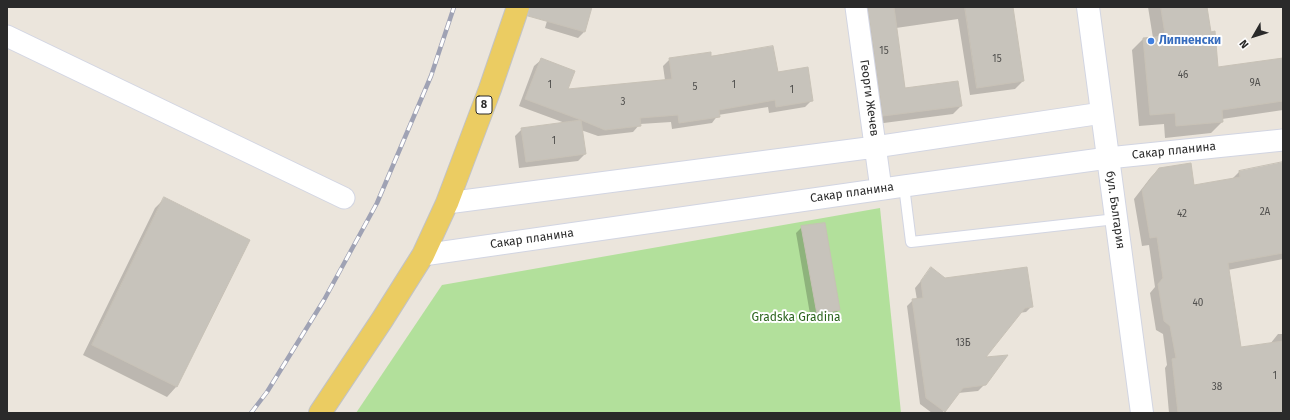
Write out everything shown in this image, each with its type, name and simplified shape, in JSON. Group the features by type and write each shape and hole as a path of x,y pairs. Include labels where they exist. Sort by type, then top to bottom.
{"main road":[{"name":"8","path":"320,413 382,320 422,255 447,203 490,89 518,7"}],"street":[{"name":"Георги Жечев","path":"856,7 881,189"},
{"name":"бул. България","path":"1088,7 1142,413"},
{"path":"7,36 344,198"},
{"path":"447,203 876,146 1102,113"},
{"name":"Сакар планина","path":"422,255 1108,158 1283,140"}],"lane":[{"path":"904,186 911,242 1116,219"}],"green space":[{"name":"Gradska Gradina","path":"880,208 901,413 356,413 442,285"}],"building":[{"path":"530,7 592,7 585,32 528,16"},
{"path":"868,7 894,7 905,88 958,81 962,106 883,116"},
{"path":"965,7 1013,7 1024,81 977,88"},
{"path":"1161,7 1207,7 1211,32 1215,31 1218,67 1283,58 1283,101 1222,110 1223,122 1176,126 1175,113 1150,115 1143,38 1165,36"},
{"path":"773,46 778,72 808,67 813,101 776,107 775,100 719,110 720,117 679,123 678,115 640,118 641,126 605,130 525,99 541,58 575,71 568,89 672,79 669,58 711,52 711,56"},
{"path":"581,120 586,154 526,162 521,128"},
{"path":"1283,162 1283,253 1228,263 1241,347 1283,341 1283,413 1178,413 1172,359 1176,358 1170,326 1164,321 1158,284 1163,278 1157,237 1150,238 1142,190 1159,168 1191,163 1194,185 1240,177 1239,171"},
{"path":"164,197 250,240 177,387 92,345"},
{"path":"825,223 840,310 817,314 801,226"},
{"path":"931,267 945,278 1027,267 1033,307 1025,308 986,357 1008,355 986,385 963,388 945,412 926,398 912,299 923,298 921,281"}],"railway":[{"path":"251,413 267,392 324,300 377,203 431,76 454,7"}],"place":[{"name":"Липненски","path":"1151,41"}]}
